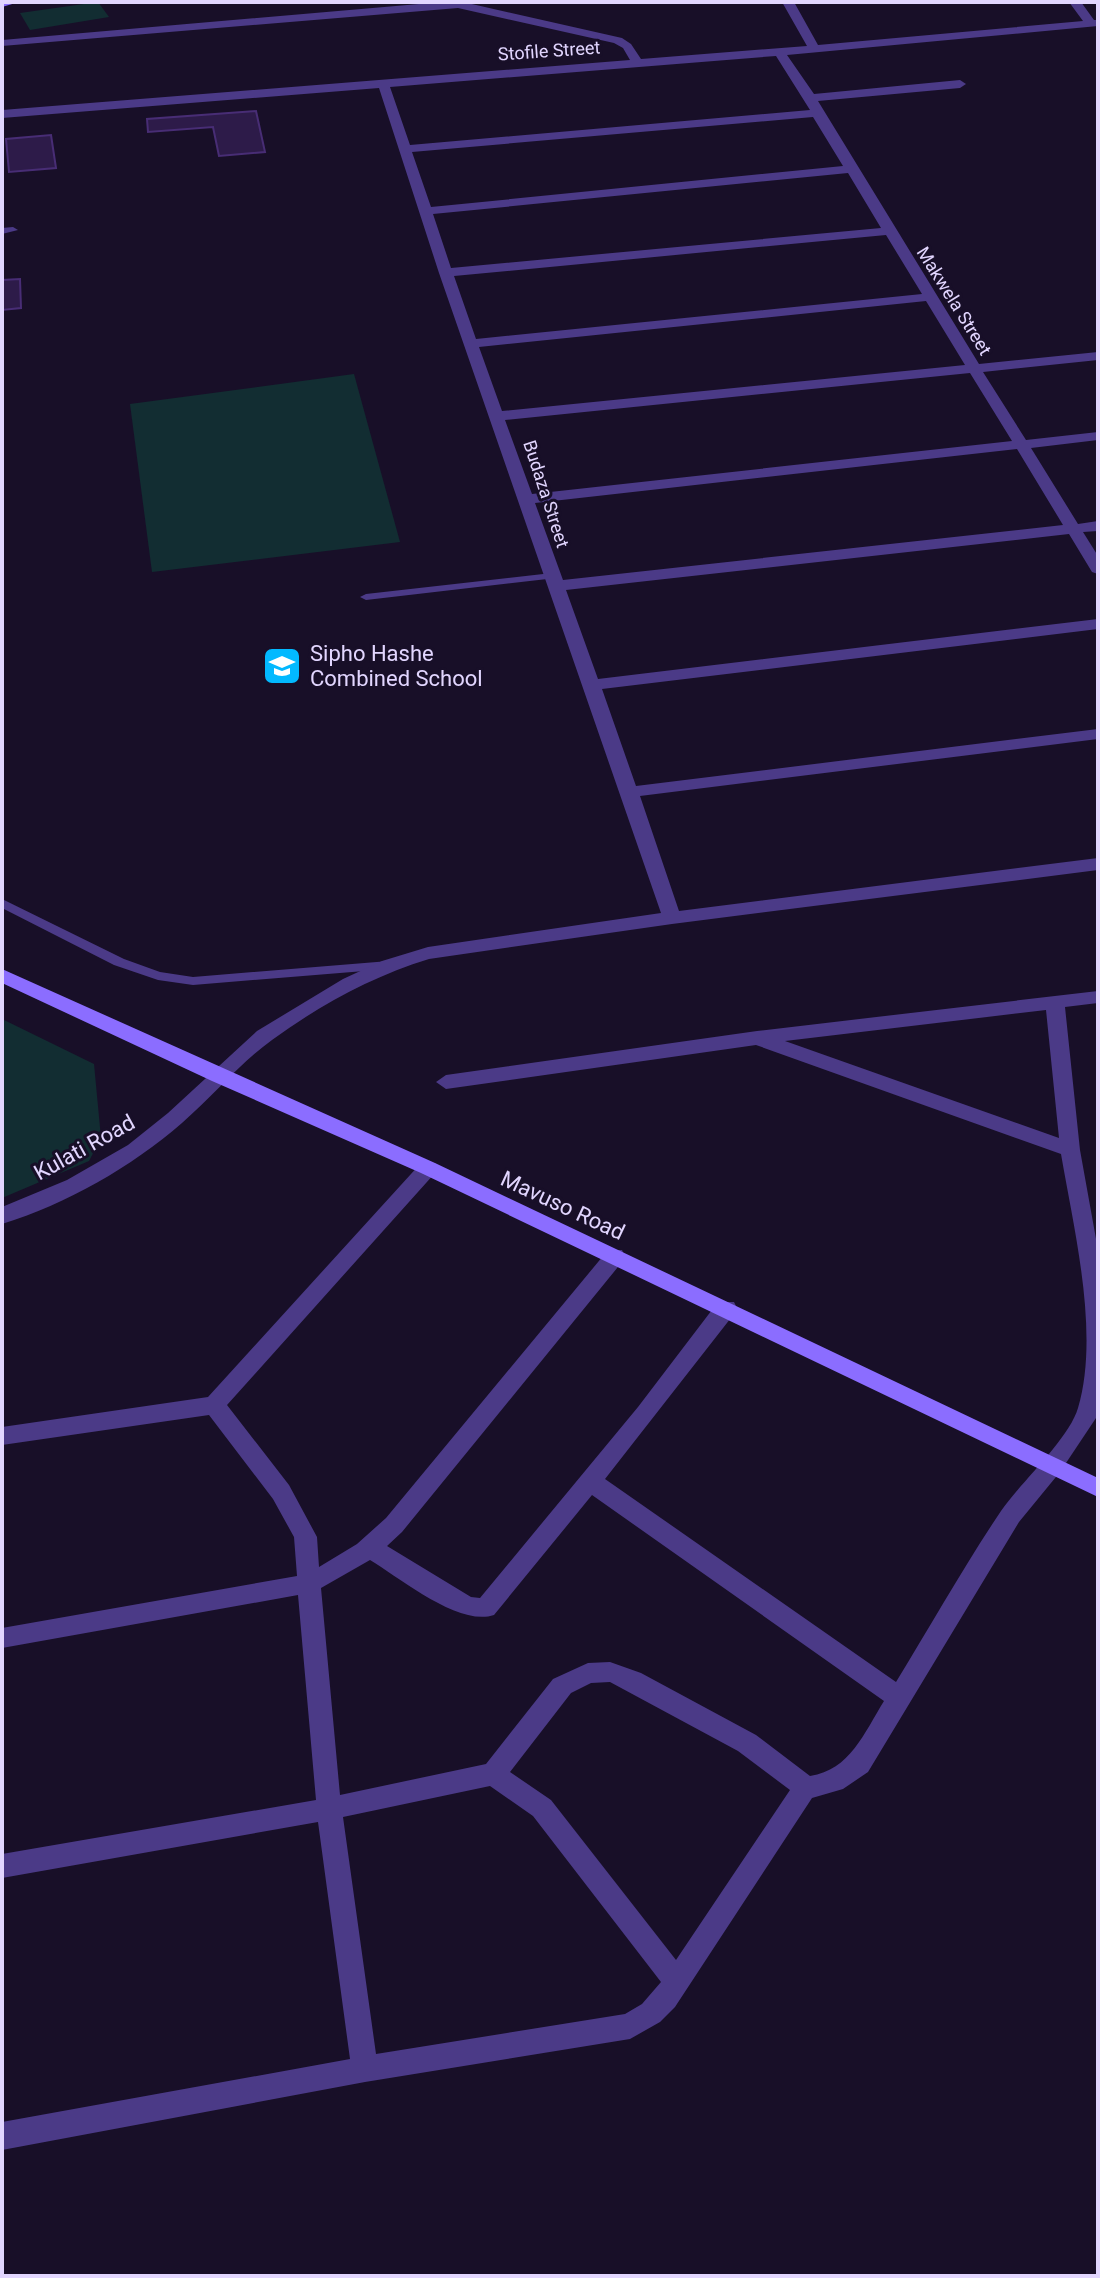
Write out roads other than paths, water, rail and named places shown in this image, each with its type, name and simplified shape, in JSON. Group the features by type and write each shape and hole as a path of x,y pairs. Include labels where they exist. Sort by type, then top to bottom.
{"street":[{"path":"2,4 13,2"},
{"path":"788,2 813,47"},
{"path":"1075,2 1094,23"},
{"path":"2,43 451,4 618,40 627,46 637,62"},
{"name":"Stofile Street","path":"2,114 779,52 1094,23"},
{"name":"Makwela Street","path":"779,52 811,98 817,113 1019,445 1098,569"},
{"name":"Budaza Street","path":"383,82 446,273 473,343 553,581 593,685 672,918"},
{"path":"811,98 960,84"},
{"path":"404,149 817,113"},
{"path":"425,211 852,169"},
{"path":"446,273 890,231"},
{"path":"473,343 929,297"},
{"path":"498,416 1098,356"},
{"path":"527,499 1098,436"},
{"path":"553,581 1098,526"},
{"path":"593,685 1098,624"},
{"path":"630,792 1098,734"},
{"name":"Kulati Road","path":"2,1216 74,1185 135,1150 175,1118 264,1036 305,1008 389,965 428,953 672,918 1098,864"},
{"name":"Mavuso Road","path":"2,975 219,1076 428,1168 1098,1488"},
{"path":"446,1082 757,1038 1098,997"},
{"path":"2,1866 329,1809 493,1774 562,1686 588,1673 610,1672 632,1680 747,1743 781,1766 805,1788 831,1785 844,1778 859,1764 1011,1515 1052,1466 1088,1413 1098,1356 1089,1258 1070,1150 1055,1003"},
{"path":"757,1038 1070,1150"},
{"path":"2,1436 214,1405 428,1168"},
{"path":"2,1638 310,1583 372,1549 615,1256"},
{"path":"372,1549 467,1607 481,1610 498,1595 726,1308"},
{"path":"214,1405 296,1515 305,1537 329,1809 365,2069"},
{"path":"590,1481 899,1698"},
{"path":"493,1774 542,1808 677,1982"},
{"path":"2,2136 365,2069 630,2026 651,2013 677,1982 805,1788"}],"lane":[{"path":"366,597 553,581"},
{"path":"2,903 119,962 170,978 193,981 389,965"}],"place":[{"name":"Sipho Hashe Combined School","path":"282,666"}]}
